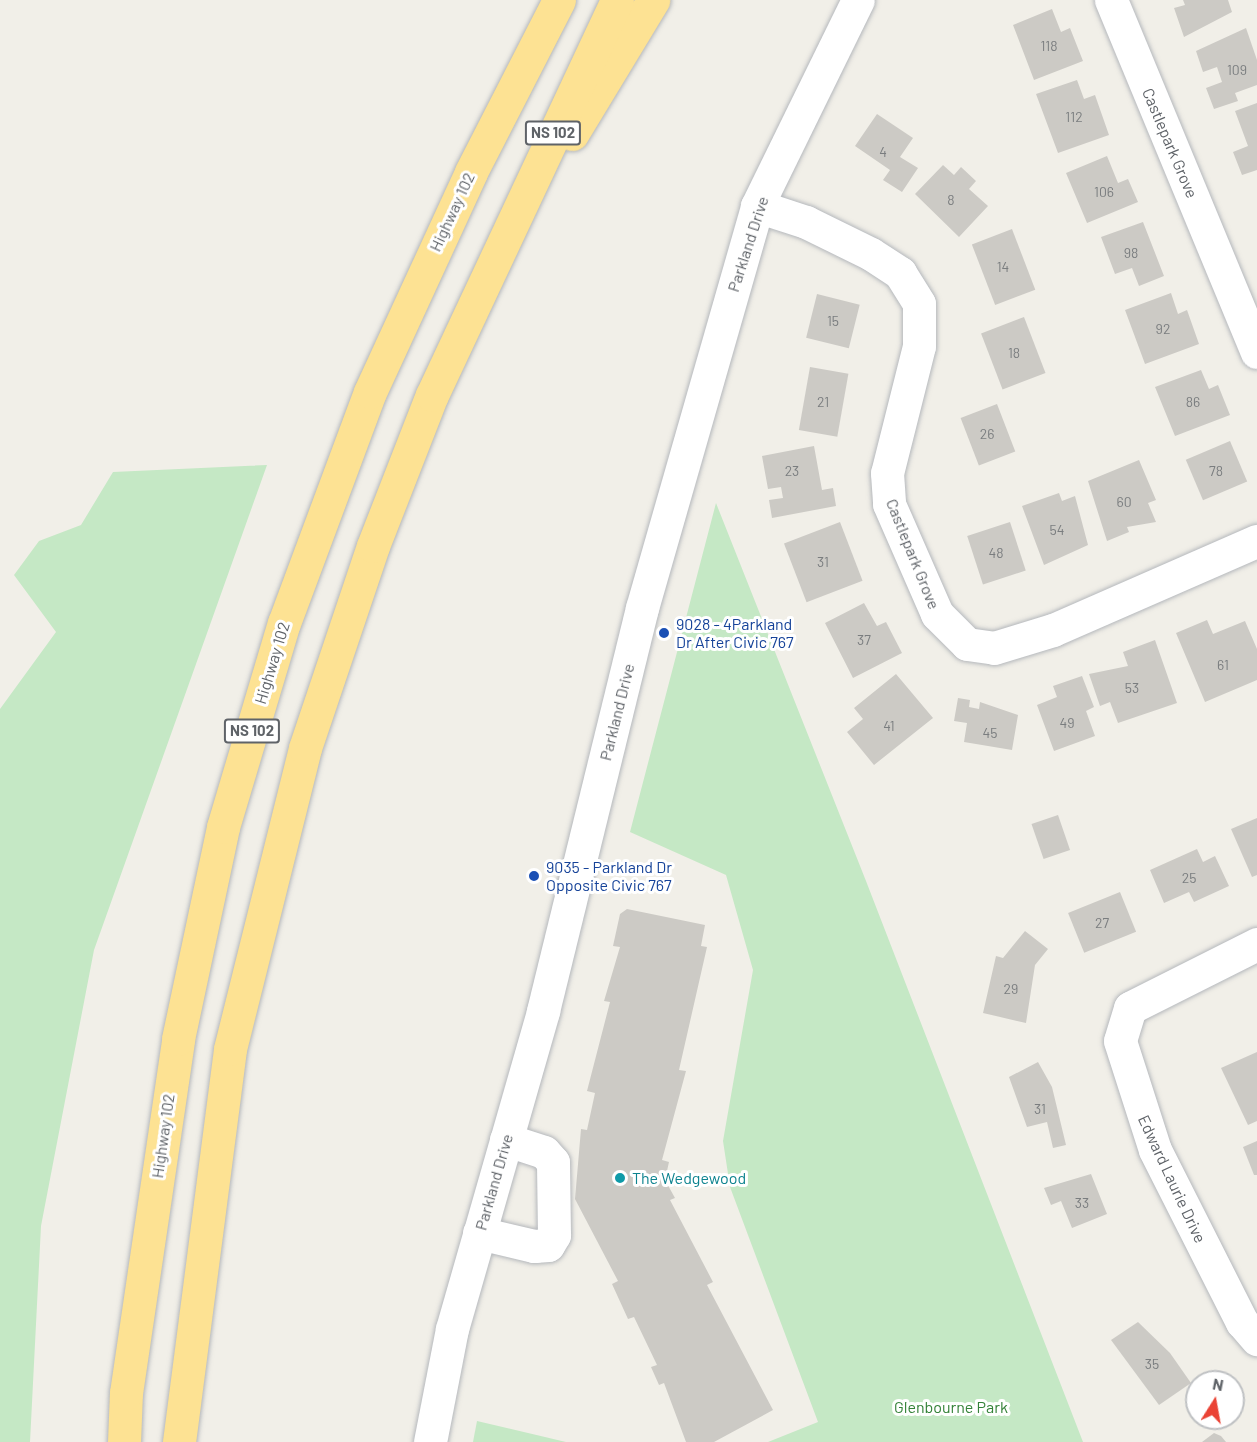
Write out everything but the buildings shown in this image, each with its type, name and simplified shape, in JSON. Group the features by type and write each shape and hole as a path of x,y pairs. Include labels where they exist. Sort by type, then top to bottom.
{"highway":[{"path":"526,63 553,0"},
{"name":"Highway 102","path":"124,1442 126,1393 178,1039 223,827 284,623 370,392 526,63 559,0"},
{"name":"NS 102","path":"180,1442 230,1049 305,748 373,546 432,395 617,0"},
{"path":"492,267 653,0"}],"street":[{"name":"Parkland Drive","path":"430,1442 452,1329 506,1140 642,608 757,206 858,0"},
{"name":"Castlepark Grove","path":"1111,0 1257,352"},
{"name":"Castlepark Grove","path":"757,206 806,222 871,254 900,273 919,304 919,345 887,473 889,504 937,614 967,644 994,648 1053,630 1257,541"},
{"name":"Edward Laurie Drive","path":"1257,944 1130,1008 1119,1041 1155,1150 1242,1322 1257,1338"},
{"path":"480,1233 534,1246 548,1245 554,1235 553,1162 544,1152 506,1140"}],"green space":[{"path":"267,465 94,950 41,1226 30,1442 0,1442 0,709 56,632 14,575 39,541 81,525 113,472"},
{"name":"Glenbourne Park","path":"716,503 866,881 1083,1442 768,1442 818,1422 730,1187 723,1141 753,970 726,875 630,832"},
{"path":"477,1421 566,1442 473,1442"}],"place":[{"name":"9028 - 4Parkland Dr After Civic 767","path":"664,633"},
{"name":"9035 - Parkland Dr Opposite Civic 767","path":"534,876"},
{"name":"The Wedgewood","path":"620,1178"}]}
